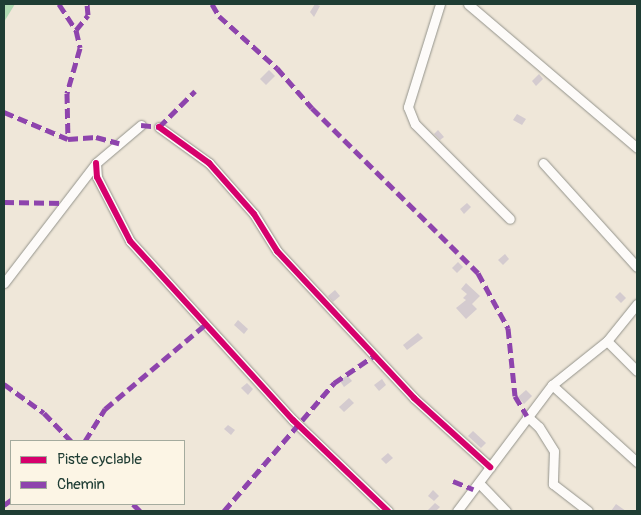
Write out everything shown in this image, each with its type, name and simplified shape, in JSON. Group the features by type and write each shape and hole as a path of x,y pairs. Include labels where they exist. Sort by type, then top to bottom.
{"street":[{"path":"440,4 408,107 414,124 510,219"},
{"path":"468,4 637,148"},
{"path":"4,283 96,163 141,125"},
{"path":"159,127 209,163 254,214 277,251 414,398 490,467"},
{"path":"96,163 97,177 130,241 293,420 388,511"},
{"path":"543,163 637,267"},
{"path":"457,511 527,416 552,386 607,341 637,304"},
{"path":"607,341 637,371"},
{"path":"552,386 637,462"},
{"path":"527,416 539,427 554,451 553,484 588,511"},
{"path":"478,482 506,511"}],"green space":[{"path":"4,4 15,4 4,22"}],"building":[{"path":"315,4 320,6 314,17 310,12"},
{"path":"269,70 275,76 266,85 260,79"},
{"path":"539,74 543,79 536,86 532,81"},
{"path":"517,114 526,119 522,125 513,120"},
{"path":"438,130 444,137 440,140 434,134"},
{"path":"467,203 471,207 464,214 460,209"},
{"path":"505,254 509,259 503,265 498,260"},
{"path":"458,262 463,267 457,273 452,268"},
{"path":"466,283 480,296 472,304 477,309 466,319 456,308 466,300 463,298 467,294 461,289"},
{"path":"335,290 340,296 333,302 328,296"},
{"path":"620,292 626,298 621,303 615,297"},
{"path":"238,320 248,329 244,334 234,325"},
{"path":"418,333 423,338 407,350 403,345"},
{"path":"347,375 352,381 344,387 340,381"},
{"path":"382,379 386,385 379,391 374,385"},
{"path":"247,383 253,389 248,395 241,388"},
{"path":"526,390 532,396 524,404 518,397"},
{"path":"349,398 354,403 344,412 339,407"},
{"path":"228,425 235,430 231,435 224,429"},
{"path":"473,431 486,443 481,448 468,436"},
{"path":"388,453 393,458 386,464 381,459"},
{"path":"433,490 439,496 434,501 428,496"},
{"path":"435,503 440,507 436,511 427,511"},
{"path":"616,504 626,511 611,511"}],"marked path":[{"path":"59,4 76,30 80,48 67,93 68,139"},
{"path":"76,30 88,15 87,4"},
{"path":"212,4 219,16 277,68 312,108 478,273 508,328 515,396 527,416"},
{"path":"141,125 159,127 195,91"},
{"path":"4,112 68,139 96,137 119,143"},
{"path":"4,202 64,203"},
{"path":"86,440 105,409 207,323"},
{"path":"224,511 334,383 375,355"},
{"path":"4,384 44,413 70,440"},
{"path":"453,481 473,489"},
{"path":"4,505 10,501"},
{"path":"134,505 140,511"}],"cycle path":[{"path":"159,127 209,163 254,214 277,251 414,398 490,467"},
{"path":"96,163 97,177 130,241 293,420 388,511"}]}
